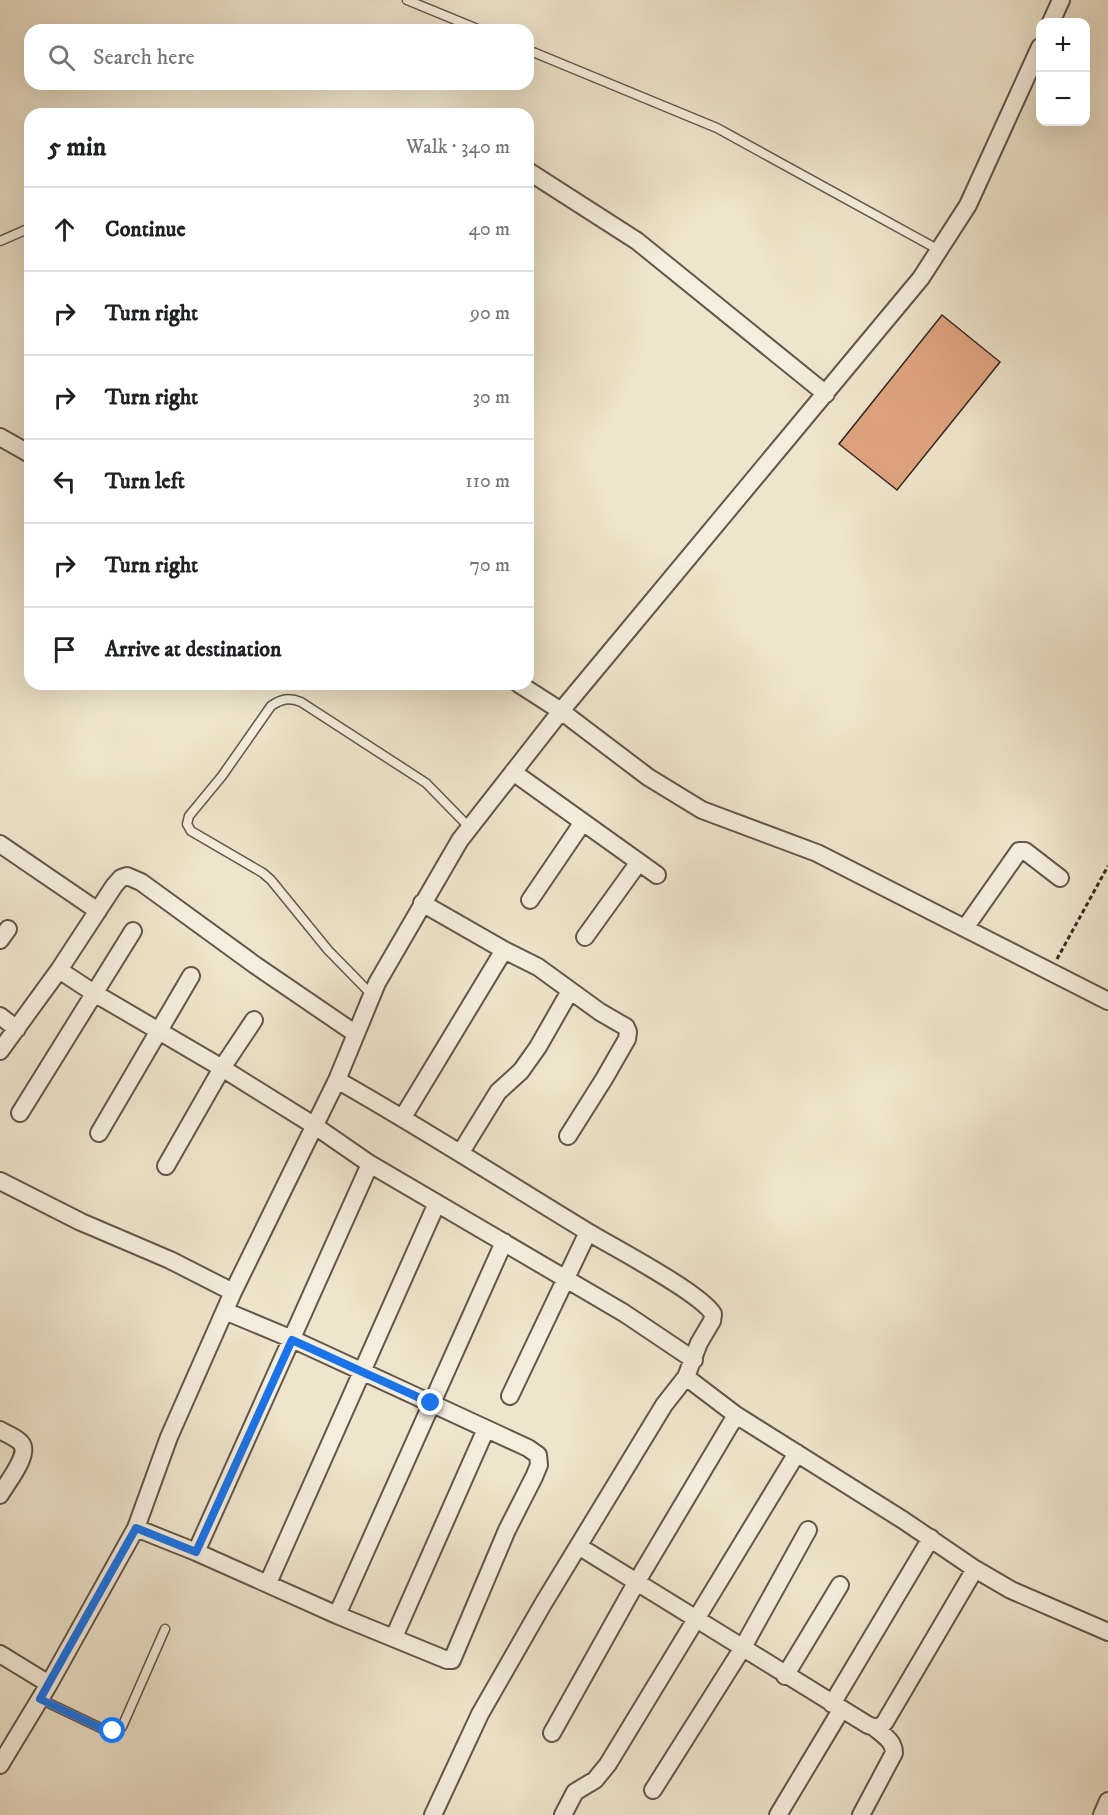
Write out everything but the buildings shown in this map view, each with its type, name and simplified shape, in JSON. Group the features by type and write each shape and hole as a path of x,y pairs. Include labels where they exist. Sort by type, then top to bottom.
{"street":[{"path":"1053,18 1061,0"},
{"path":"0,1765 44,1692 136,1528 169,1437 225,1311 338,1080 372,995 422,903 470,828 561,711 921,278 968,205 1036,58"},
{"path":"534,175 637,241 825,394"},
{"path":"0,437 24,451"},
{"path":"528,690 561,711 624,760 702,810 817,853 1108,1000"},
{"path":"513,772 657,875"},
{"path":"530,900 583,822"},
{"path":"0,844 98,911"},
{"path":"964,928 1019,851 1025,851 1060,878"},
{"path":"585,937 639,861"},
{"path":"0,1051 59,970 121,878 127,876 133,877 356,1034"},
{"path":"422,903 538,967 570,991 626,1027 627,1039 568,1136"},
{"path":"20,1113 133,931"},
{"path":"403,1117 504,950"},
{"path":"59,970 315,1126 370,1164 624,1313 694,1360"},
{"path":"99,1133 191,976"},
{"path":"461,1152 498,1092 521,1071 538,1047 570,991"},
{"path":"0,1016 16,1029"},
{"path":"166,1166 222,1068 254,1020"},
{"path":"338,1080 461,1152 657,1273 710,1308 713,1314 712,1321 699,1343 686,1377 664,1405 580,1547 543,1604 480,1714 433,1815"},
{"path":"196,1552 370,1164"},
{"path":"0,1181 81,1222 170,1260 234,1292"},
{"path":"268,1582 437,1203"},
{"path":"510,1396 588,1232"},
{"path":"337,1615 504,1242"},
{"path":"136,1528 268,1582 337,1615 447,1660 452,1660 507,1530 539,1465 538,1455 528,1448 225,1311"},
{"path":"686,1377 736,1416 931,1538 975,1569 1011,1590 1108,1632"},
{"path":"552,1733 636,1583 736,1416"},
{"path":"393,1637 486,1429"},
{"path":"0,1430 20,1442 23,1447 21,1461 0,1495"},
{"path":"564,1815 575,1792 595,1780 608,1764 796,1453"},
{"path":"653,1790 742,1649 808,1530"},
{"path":"778,1815 931,1538"},
{"path":"580,1547 785,1676 875,1728 890,1741 894,1747 894,1753 861,1815"},
{"path":"875,1728 885,1722 975,1569"},
{"path":"785,1676 840,1585"},
{"path":"0,1654 44,1692"},
{"path":"1102,1815 1108,1801"}],"lane":[{"path":"407,0 465,24"},
{"path":"534,52 717,128 939,250"},
{"path":"0,241 24,231"},
{"path":"372,995 328,950 271,880 191,831 186,824 189,816 222,776 271,706 292,699 301,702 426,783 470,828"},
{"path":"44,1692 105,1730 113,1731 122,1727 165,1629"}],"path":[{"path":"1050,971 1108,866"}],"route":[{"path":"113,1731 105,1730 40,1699 136,1528 196,1552 292,1340 431,1403"}]}
